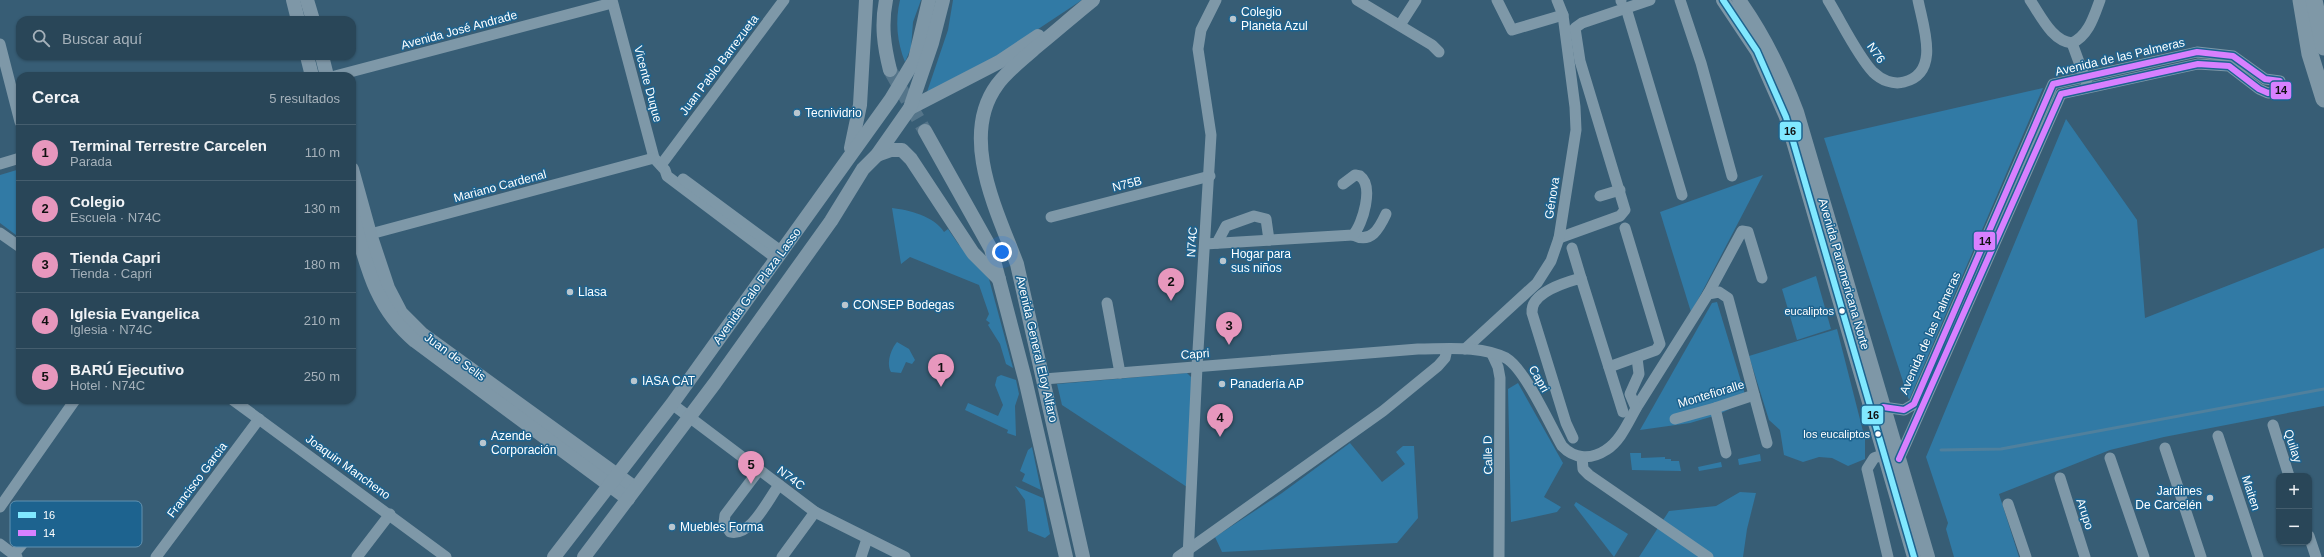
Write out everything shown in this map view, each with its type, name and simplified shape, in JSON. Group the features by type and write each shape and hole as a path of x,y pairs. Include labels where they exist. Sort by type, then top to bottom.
{"highway":[{"path":"2301,0 2310,54 2324,99"},
{"path":"2314,0 2324,47"}],"main road":[{"path":"293,0 297,16"},
{"path":"308,0 312,16"},
{"path":"849,158 857,130 860,105 866,0"},
{"path":"886,0 883,19 884,46 890,70"},
{"name":"Avenida Galo Plaza Lasso","path":"554,557 672,404 909,72 919,44 929,0"},
{"name":"Avenida Galo Plaza Lasso","path":"584,557 690,417 830,221 863,169 877,155 910,108 928,56 943,0"},
{"path":"910,108 999,62 1032,40 1086,0"},
{"name":"Avenida General Eloy Alfaro","path":"1083,557 1017,264 1002,226 981,157 980,132 988,100 997,85 1018,64 1093,0"},
{"name":"Avenida Panamericana Norte","path":"1723,0 1757,51 1786,117 1914,557"},
{"name":"Avenida Panamericana Norte","path":"1739,0 1768,46 1782,74 1797,112 1928,557"},
{"path":"308,60 311,72"},
{"path":"323,60 326,72"},
{"name":"Avenida General Eloy Alfaro","path":"925,131 985,236 999,280 1025,379 1066,557"},
{"path":"877,155 891,150 902,150 911,159 973,253 999,280"},
{"name":"Juan de Selis","path":"356,202 360,237"},
{"name":"Juan de Selis","path":"356,226 360,237 393,301 412,326 632,494"}],"street":[{"name":"Juan Pablo Barrezueta","path":"660,164 784,0"},
{"name":"N74C","path":"1188,553 1197,367 1212,135 1198,49 1201,30 1216,0"},
{"path":"1357,0 1432,45 1438,52"},
{"path":"1400,25 1416,0"},
{"path":"1496,0 1512,30 1563,15"},
{"name":"Génova","path":"1465,349 1537,283 1551,261 1559,238 1576,130 1573,82 1563,15 1556,0"},
{"path":"1559,238 1622,214 1625,207 1580,61 1574,31 1576,26 1623,3 1650,0"},
{"path":"1680,0 1701,63 1732,176"},
{"name":"N76","path":"1828,0 1868,66 1879,78 1895,84 1914,78 1926,63 1927,46 1918,0"},
{"path":"2030,0 2055,35 2064,42 2072,43 2083,36 2089,27 2100,0"},
{"name":"Vicente Duque","path":"612,1 660,164"},
{"name":"Avenida José Andrade","path":"350,72 612,1"},
{"path":"1623,3 1682,195"},
{"path":"2072,43 2087,83"},
{"path":"0,44 16,106"},
{"name":"Avenida de las Palmeras","path":"1883,407 1904,410 1914,404 2053,84 2087,83 2198,64 2229,66 2259,89 2268,93 2283,90 2280,81 2265,79 2233,56 2197,52 2087,83 2061,94 1899,459"},
{"path":"0,164 16,159"},
{"name":"Mariano Cardenal","path":"360,237 660,164"},
{"path":"660,164 672,171 779,256"},
{"path":"1343,184 1355,175 1360,176 1366,183 1367,191 1361,222 1353,235"},
{"name":"N75B","path":"1051,217 1210,176"},
{"path":"1600,196 1620,190"},
{"path":"1205,244 1353,235 1364,238 1375,234 1386,214"},
{"path":"1217,243 1226,226 1254,216 1266,219 1269,240"},
{"path":"1609,367 1656,350 1660,344 1625,228"},
{"path":"1708,557 1589,475 1584,469 1582,458 1606,450 1624,429 1708,294 1742,231 1748,232 1762,278"},
{"path":"0,233 16,244"},
{"path":"1572,248 1623,412"},
{"path":"1573,438 1566,423 1532,309 1551,287 1582,278"},
{"path":"1708,294 1719,292 1728,298 1767,443"},
{"path":"1107,303 1120,374"},
{"path":"1178,557 1188,553 1383,411 1438,366 1445,358 1447,349"},
{"name":"Capri","path":"1044,379 1447,349 1465,349 1492,354 1507,359 1514,365 1562,446 1573,455 1582,458"},
{"name":"Calle D","path":"1492,354 1498,367 1500,378 1499,557"},
{"path":"1636,408 1630,394 1639,374 1637,358"},
{"name":"Montefioralle","path":"1676,419 1754,395"},
{"path":"0,507 73,404"},
{"name":"Joaquin Mancheno","path":"238,404 390,514 446,557"},
{"name":"N74C","path":"672,404 815,512 905,557"},
{"path":"1715,408 1726,453"},
{"name":"Francisco Garcia","path":"156,557 259,419"},
{"name":"Quilay","path":"2273,425 2288,473"},
{"name":"Maiten","path":"2218,436 2258,557"},
{"path":"2164,448 2201,557"},
{"path":"1885,454 1874,458 1867,469 1888,557"},
{"path":"2110,458 2144,557"},
{"path":"759,470 725,515 724,523 730,532 738,534 747,530 779,485"},
{"name":"Arupo","path":"2060,478 2085,557"},
{"path":"2008,504 2026,557"},
{"path":"782,557 815,512"},
{"path":"357,557 390,514"},
{"path":"861,557 867,539"},
{"path":"0,544 16,556 23,547"},
{"path":"2312,545 2316,557"}],"shaded area":[{"path":"900,0 921,0 913,22 911,48 905,62 900,47 897,24"},
{"path":"953,0 1082,0 999,55 927,92 948,30"},
{"path":"2043,88 1909,400 1824,138"},
{"path":"2066,119 2137,220 2145,318 2324,248 2324,406 2164,437 2110,450 1999,494 2019,557 1954,557 1946,529 1948,523 1926,457"},
{"path":"16,170 16,235 0,223 0,175"},
{"path":"1763,175 1701,294 1691,312 1660,212"},
{"path":"892,208 906,210 928,218 940,226 944,232 948,229 959,245 965,249 989,279 1013,368 1006,364 1000,344 988,325 990,323 986,320 989,314 979,285 910,257 901,264"},
{"path":"1816,276 1831,329 1797,340 1782,289"},
{"path":"1717,302 1747,401 1717,415 1690,423 1640,430 1712,303"},
{"path":"1837,329 1865,439 1865,459 1848,466 1832,458 1819,457 1803,462 1784,455 1780,430 1769,420 1749,356"},
{"path":"897,342 909,349 915,360 912,364 906,362 901,373 891,372 889,364 891,352"},
{"path":"1187,373 1192,378 1187,487 1062,405 1057,384"},
{"path":"1001,375 1016,380 1019,394 1015,406 1016,436 1007,433 1008,430 965,410 968,403 998,416 1003,405 995,385 997,377"},
{"path":"1518,383 1563,463 1544,497 1561,507 1557,512 1511,522 1508,389"},
{"path":"1350,443 1382,482 1405,464 1396,452 1403,446 1414,446 1418,518 1397,543 1222,552 1215,537 1282,493"},
{"path":"1032,447 1041,490 1022,481 1025,474 1020,471 1028,450"},
{"path":"1630,453 1641,453 1641,458 1665,457 1665,459 1671,459 1671,461 1679,461 1681,471 1632,470"},
{"path":"1760,454 1761,461 1739,465 1738,459"},
{"path":"1721,462 1722,467 1699,471 1698,467"},
{"path":"1015,486 1043,498 1050,534 1045,538 1028,531 1025,500"},
{"path":"1740,492 1756,493 1747,529 1743,557 1639,557 1669,511 1716,506"},
{"path":"1576,502 1628,534 1614,557 1574,505"}],"waterway":[{"path":"1941,450 2001,449 2324,389"}],"tunnel":[{"path":"890,70 925,131"}],"transit line":[{"name":"16","path":"1723,0 1757,51 1786,117 1914,557"},
{"name":"14","path":"1883,407 1904,410 1914,404 2053,84 2197,52 2233,56 2265,79 2280,81 2283,90 2268,93 2259,89 2229,66 2198,64 2061,94 1899,459"}],"place":[{"name":"Colegio Planeta Azul","path":"1233,19"},
{"name":"Tecnividrio","path":"797,113"},
{"name":"Hogar para sus niños","path":"1223,261"},
{"name":"Llasa","path":"570,292"},
{"name":"Colegio","path":"1171,301"},
{"name":"CONSEP Bodegas","path":"845,305"},
{"name":"eucaliptos","path":"1842,311"},
{"name":"Tienda Capri","path":"1229,345"},
{"name":"IASA CAT","path":"634,381"},
{"name":"Panadería AP","path":"1222,384"},
{"name":"Terminal Terrestre Carcelen","path":"941,387"},
{"name":"los eucaliptos","path":"1878,434"},
{"name":"Iglesia Evangelica","path":"1220,437"},
{"name":"Azende Corporación","path":"483,443"},
{"name":"BARÚ Ejecutivo","path":"751,484"},
{"name":"Jardines De Carcelén","path":"2210,498"},
{"name":"Muebles Forma","path":"672,527"}]}
